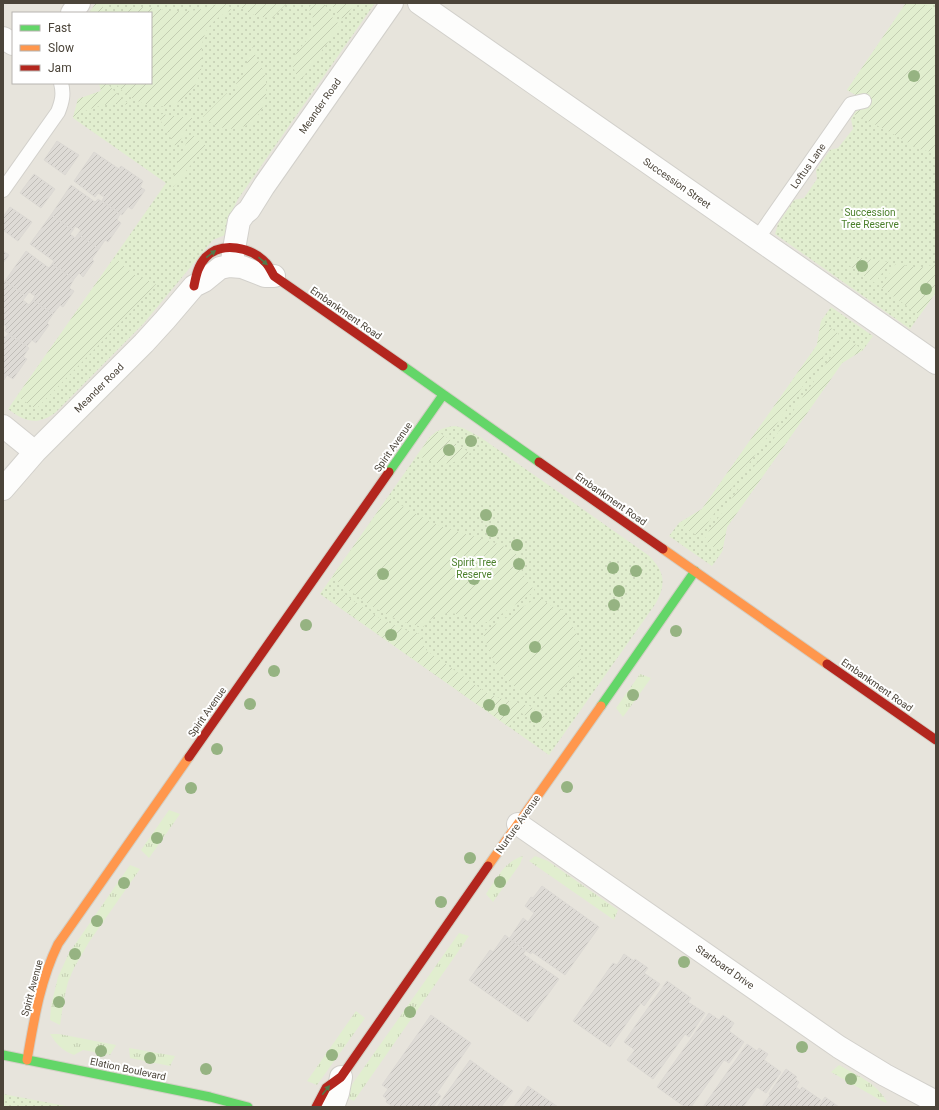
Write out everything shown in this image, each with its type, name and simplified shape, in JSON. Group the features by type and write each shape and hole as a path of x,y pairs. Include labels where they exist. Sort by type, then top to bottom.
{"street":[{"path":"73,12 79,3"},
{"name":"Meander Road","path":"3,489 35,452 166,320 194,286 204,281 220,268 238,258 239,221 249,210 264,186 392,3"},
{"name":"Succession Street","path":"419,3 936,363"},
{"path":"3,38 12,43"},
{"path":"238,258 265,276 274,276"},
{"name":"Embankment Road","path":"274,276 936,740"},
{"name":"Spirit Avenue","path":"27,1060 43,981 52,954 58,944 443,395"},
{"path":"3,426 35,452"},
{"name":"Nurture Avenue","path":"316,1107 326,1088 341,1077 695,571"},
{"name":"Starboard Drive","path":"518,824 826,1039 923,1102"},
{"name":"Elation Boulevard","path":"3,1055 210,1097 248,1107"},
{"name":"Nurture Avenue","path":"333,1107 338,1093 341,1077"}],"lane":[{"path":"3,190 58,112 63,101 63,88 61,84"},
{"name":"Loftus Lane","path":"757,239 851,104 864,100"}],"shaded area":[{"path":"3,3 936,3 936,1107 3,1107"}],"green space":[{"path":"96,3 375,3 238,199 232,211 228,232 225,235 213,240 144,323 56,412 43,419 32,421 20,417 8,409 166,183 73,118 78,99 101,91 99,84 152,84 152,12 90,12"},
{"path":"96,3 102,3 102,12 90,12"},
{"path":"220,3 227,3 231,10 216,20 207,30 202,44 202,64 200,74 193,88 184,98 174,104 162,106 149,105 137,101 125,93 116,84 152,84 152,12 122,12 137,7 178,11 191,11"},
{"path":"237,3 287,3 272,18 253,14 244,10"},
{"path":"312,3 324,3 331,16 340,25 301,80 295,71 293,64 294,57 312,33 314,23 309,8"},
{"path":"331,3 355,3 343,20"},
{"name":"Succession Tree Reserve","path":"906,3 936,3 936,292 910,329 775,234 778,224 794,200 804,198 817,179 816,170 830,150 838,148 853,129 851,119 858,110 869,106 867,95 856,95 847,90"},
{"path":"906,3 922,3 936,10 936,153 919,149 854,114 858,109 869,106 867,95 856,95 847,90"},
{"path":"254,45 255,53 263,69 266,81 266,97 264,105 255,119 242,127 231,129 212,123 203,117 227,93 232,97 239,90 236,84 243,75"},
{"path":"99,84 108,84 130,105 115,104 100,106 86,110 73,118 78,99 101,91"},
{"path":"162,114 179,117 192,117 177,146 174,145 160,119 159,116"},
{"path":"191,134 206,146 173,187 171,186 180,156"},
{"path":"114,258 135,275 156,284 133,310 36,409 17,396"},
{"path":"859,258 890,262 875,283 847,264"},
{"path":"896,264 920,268 936,264 936,292 920,315 880,287"},
{"path":"831,307 873,336 863,350 842,363 727,527 722,552 712,566 669,536 679,523 702,509 817,345 821,321"},
{"path":"821,321 839,334 704,528 696,535 679,523 702,509 817,345"},
{"path":"845,337 863,350 842,363 727,527 722,552 704,540 709,531"},
{"name":"Spirit Tree Reserve","path":"455,426 463,428 480,437 648,555 658,566 662,577 662,589 656,603 549,755 320,594 429,438 441,429"},
{"path":"437,431 470,453 464,458 451,463 438,463 418,455 429,438"},
{"path":"388,497 428,521 452,530 491,541 518,555 521,570 535,591 500,615 479,626 465,617 450,613 435,617 423,627 397,619 374,608 332,577"},
{"path":"341,592 379,618 399,627 421,634 423,644 427,651 487,693 502,699 530,706 551,722 546,730 520,712 509,727 334,603"},
{"path":"539,596 550,605 563,610 576,633 581,649 579,666 571,680 562,689 553,694 544,696 525,692 507,680 495,662 483,632"},
{"path":"640,674 651,678 623,717 616,708"},
{"path":"169,810 180,814 149,858 141,850"},
{"path":"523,856 520,864 493,902 486,894 506,866"},
{"path":"535,856 548,861 618,910 614,920 529,861"},
{"path":"130,865 140,869 89,942 74,968 68,982 60,1025 50,1020 51,1006 58,977 69,953"},
{"path":"459,933 469,936 354,1101 345,1097 353,1083"},
{"path":"356,1011 365,1018 317,1085 307,1081"},
{"path":"50,1034 59,1034 116,1045 110,1055 83,1050 74,1055 60,1047"},
{"path":"129,1048 175,1056 170,1066 130,1058"},
{"path":"839,1065 872,1085 883,1095 887,1102 882,1101 831,1072"},
{"path":"3,1094 71,1107 3,1107"}],"building":[{"path":"57,141 79,155 65,175 44,160"},
{"path":"94,152 119,169 121,166 143,181 140,187 145,190 132,209 128,207 122,215 102,201 104,197 98,193 95,197 74,181"},
{"path":"34,174 55,189 41,208 20,193"},
{"path":"71,185 95,202 98,199 120,214 117,220 121,223 108,242 105,240 99,249 78,234 81,230 75,226 73,230 51,215"},
{"path":"10,207 32,222 18,241 3,230 3,217"},
{"path":"51,215 73,230 70,234 75,238 78,234 99,249 92,259 94,261 83,277 79,273 74,279 52,264 54,261 30,244"},
{"path":"3,251 9,255 3,263"},
{"path":"26,251 49,268 52,264 74,279 69,288 74,291 63,307 60,305 53,314 33,300 35,296 29,292 26,296 5,281"},
{"path":"5,281 26,296 23,300 29,305 33,300 53,314 47,323 49,325 36,343 32,340 27,346 5,331 7,327 3,324 3,283"},
{"path":"8,334 29,348 23,357 27,359 13,379 7,375 4,380 3,336 5,337"},
{"path":"542,886 599,927 565,975 532,952 531,954 509,939 523,918 528,922 534,913 525,906 531,897 533,898"},
{"path":"505,935 526,950 523,954 559,979 528,1022 469,980 490,950 493,952"},
{"path":"624,954 634,961 635,959 648,968 644,973 660,984 644,1006 641,1003 610,1047 573,1021 613,963 617,965"},
{"path":"667,981 691,998 688,1002 705,1013 689,1037 685,1034 653,1079 627,1060 635,1050 624,1042"},
{"path":"709,1013 719,1020 723,1015 734,1023 729,1031 744,1042 729,1063 724,1060 691,1107 685,1107 657,1087"},
{"path":"431,1015 471,1043 437,1093 441,1096 433,1107 393,1107 386,1102 387,1099 383,1096 388,1089 382,1085"},
{"path":"747,1044 757,1051 759,1048 768,1054 764,1060 781,1072 766,1093 757,1087 743,1107 703,1107"},
{"path":"470,1060 513,1091 501,1107 437,1107"},
{"path":"786,1069 797,1077 795,1079 799,1082 796,1087 800,1090 802,1087 821,1100 816,1107 762,1107"},
{"path":"528,1086 558,1107 514,1107"},
{"path":"825,1097 839,1107 818,1107"}],"traffic: fast":[{"path":"403,366 539,462"},
{"path":"389,472 443,395"},
{"path":"601,706 695,571"},
{"path":"3,1055 210,1097 248,1107"}],"traffic: slow":[{"path":"663,549 827,664"},
{"path":"488,866 601,706"},
{"path":"27,1060 42,986 58,944 189,757"}],"traffic: jam":[{"path":"194,286 201,264 206,257 213,252 220,249 236,248 253,253 266,263 274,276 403,366"},
{"path":"539,462 663,549"},
{"path":"189,757 389,472"},
{"path":"827,664 936,740"},
{"path":"316,1107 326,1088 341,1077 488,866"}]}
